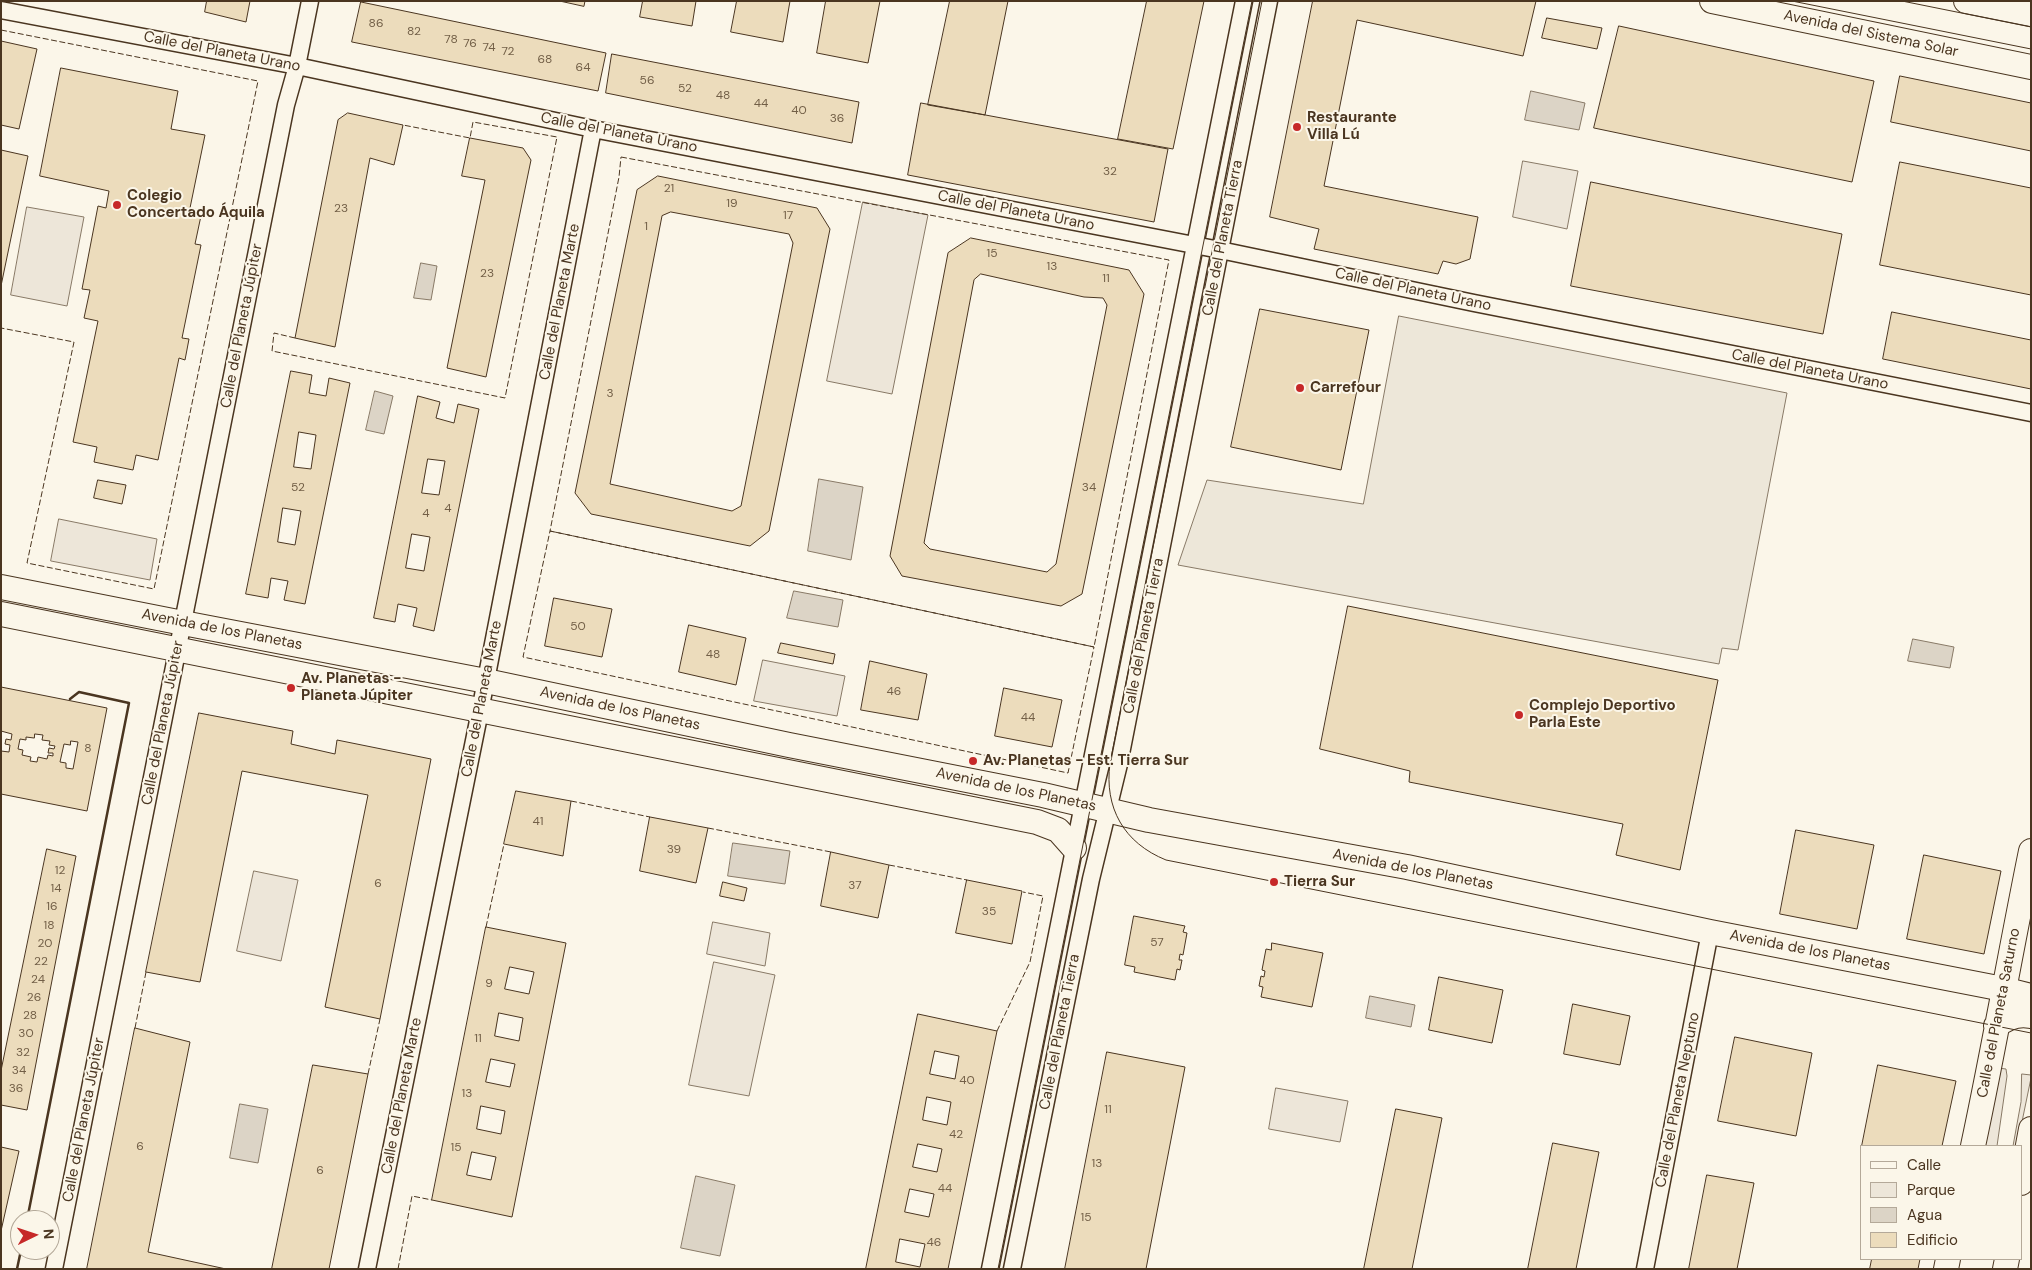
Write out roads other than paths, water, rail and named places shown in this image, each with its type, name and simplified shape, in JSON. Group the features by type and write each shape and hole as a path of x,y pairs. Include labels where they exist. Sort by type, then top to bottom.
{"street":[{"name":"Calle del Planeta Júpiter","path":"54,1269 129,885 178,650 286,105 297,66 310,1"},
{"name":"Calle del Planeta Tierra","path":"990,1269 1244,1"},
{"name":"Calle del Planeta Tierra","path":"1012,1269 1091,878 1119,764 1269,1"},
{"name":"Avenida del Sistema Solar","path":"1712,1 2031,67"},
{"path":"1966,1 2031,14"},
{"name":"Calle del Planeta Urano","path":"1,10 297,66 593,129 1195,245 1497,308 2031,414"},
{"name":"Calle del Planeta Marte","path":"367,1269 486,681 593,129"},
{"name":"Avenida de los Planetas","path":"1,587 183,624 486,681 799,747 1083,803 1149,820 1426,871 1710,932 2031,996"},
{"name":"Avenida de los Planetas","path":"1,614 1037,822 1058,830 1074,848"},
{"name":"Calle del Planeta Saturno","path":"1972,1145 1992,1060 1996,1026 2031,851"},
{"name":"Calle del Planeta Neptuno","path":"1645,1269 1710,932"},
{"path":"1996,1026 2005,1019 2024,1015 2031,1016"},
{"path":"2022,1178 2031,1129"}],"water":[{"path":"1531,91 1585,103 1579,130 1525,120"},
{"path":"421,263 437,266 431,300 414,298"},
{"path":"375,391 393,396 384,434 366,430"},
{"path":"819,479 863,487 851,560 808,551"},
{"path":"794,591 843,600 838,627 787,618"},
{"path":"1913,639 1954,647 1950,668 1908,661"},
{"path":"733,843 790,851 785,884 728,876"},
{"path":"1370,996 1415,1005 1411,1027 1366,1018"},
{"path":"240,1104 268,1109 258,1163 230,1158"},
{"path":"696,1176 735,1185 720,1256 681,1248"}],"tram line":[{"path":"998,1269 1252,1"},
{"path":"1262,1 1110,763 1110,795 1114,809 1128,834 1151,853 1166,860 2031,1033"},
{"path":"1792,1 2031,49"},
{"path":"1902,1 2031,27"}],"place":[{"name":"Restaurante Villa Lú","path":"1297,127"},
{"name":"Colegio Concertado Áquila","path":"117,205"},
{"name":"Carrefour","path":"1300,388"},
{"name":"Av. Planetas - Planeta Júpiter","path":"291,688"},
{"name":"Complejo Deportivo Parla Este","path":"1519,715"},
{"name":"Av. Planetas - Est. Tierra Sur","path":"973,761"},
{"name":"Tierra Sur","path":"1274,882"}]}
